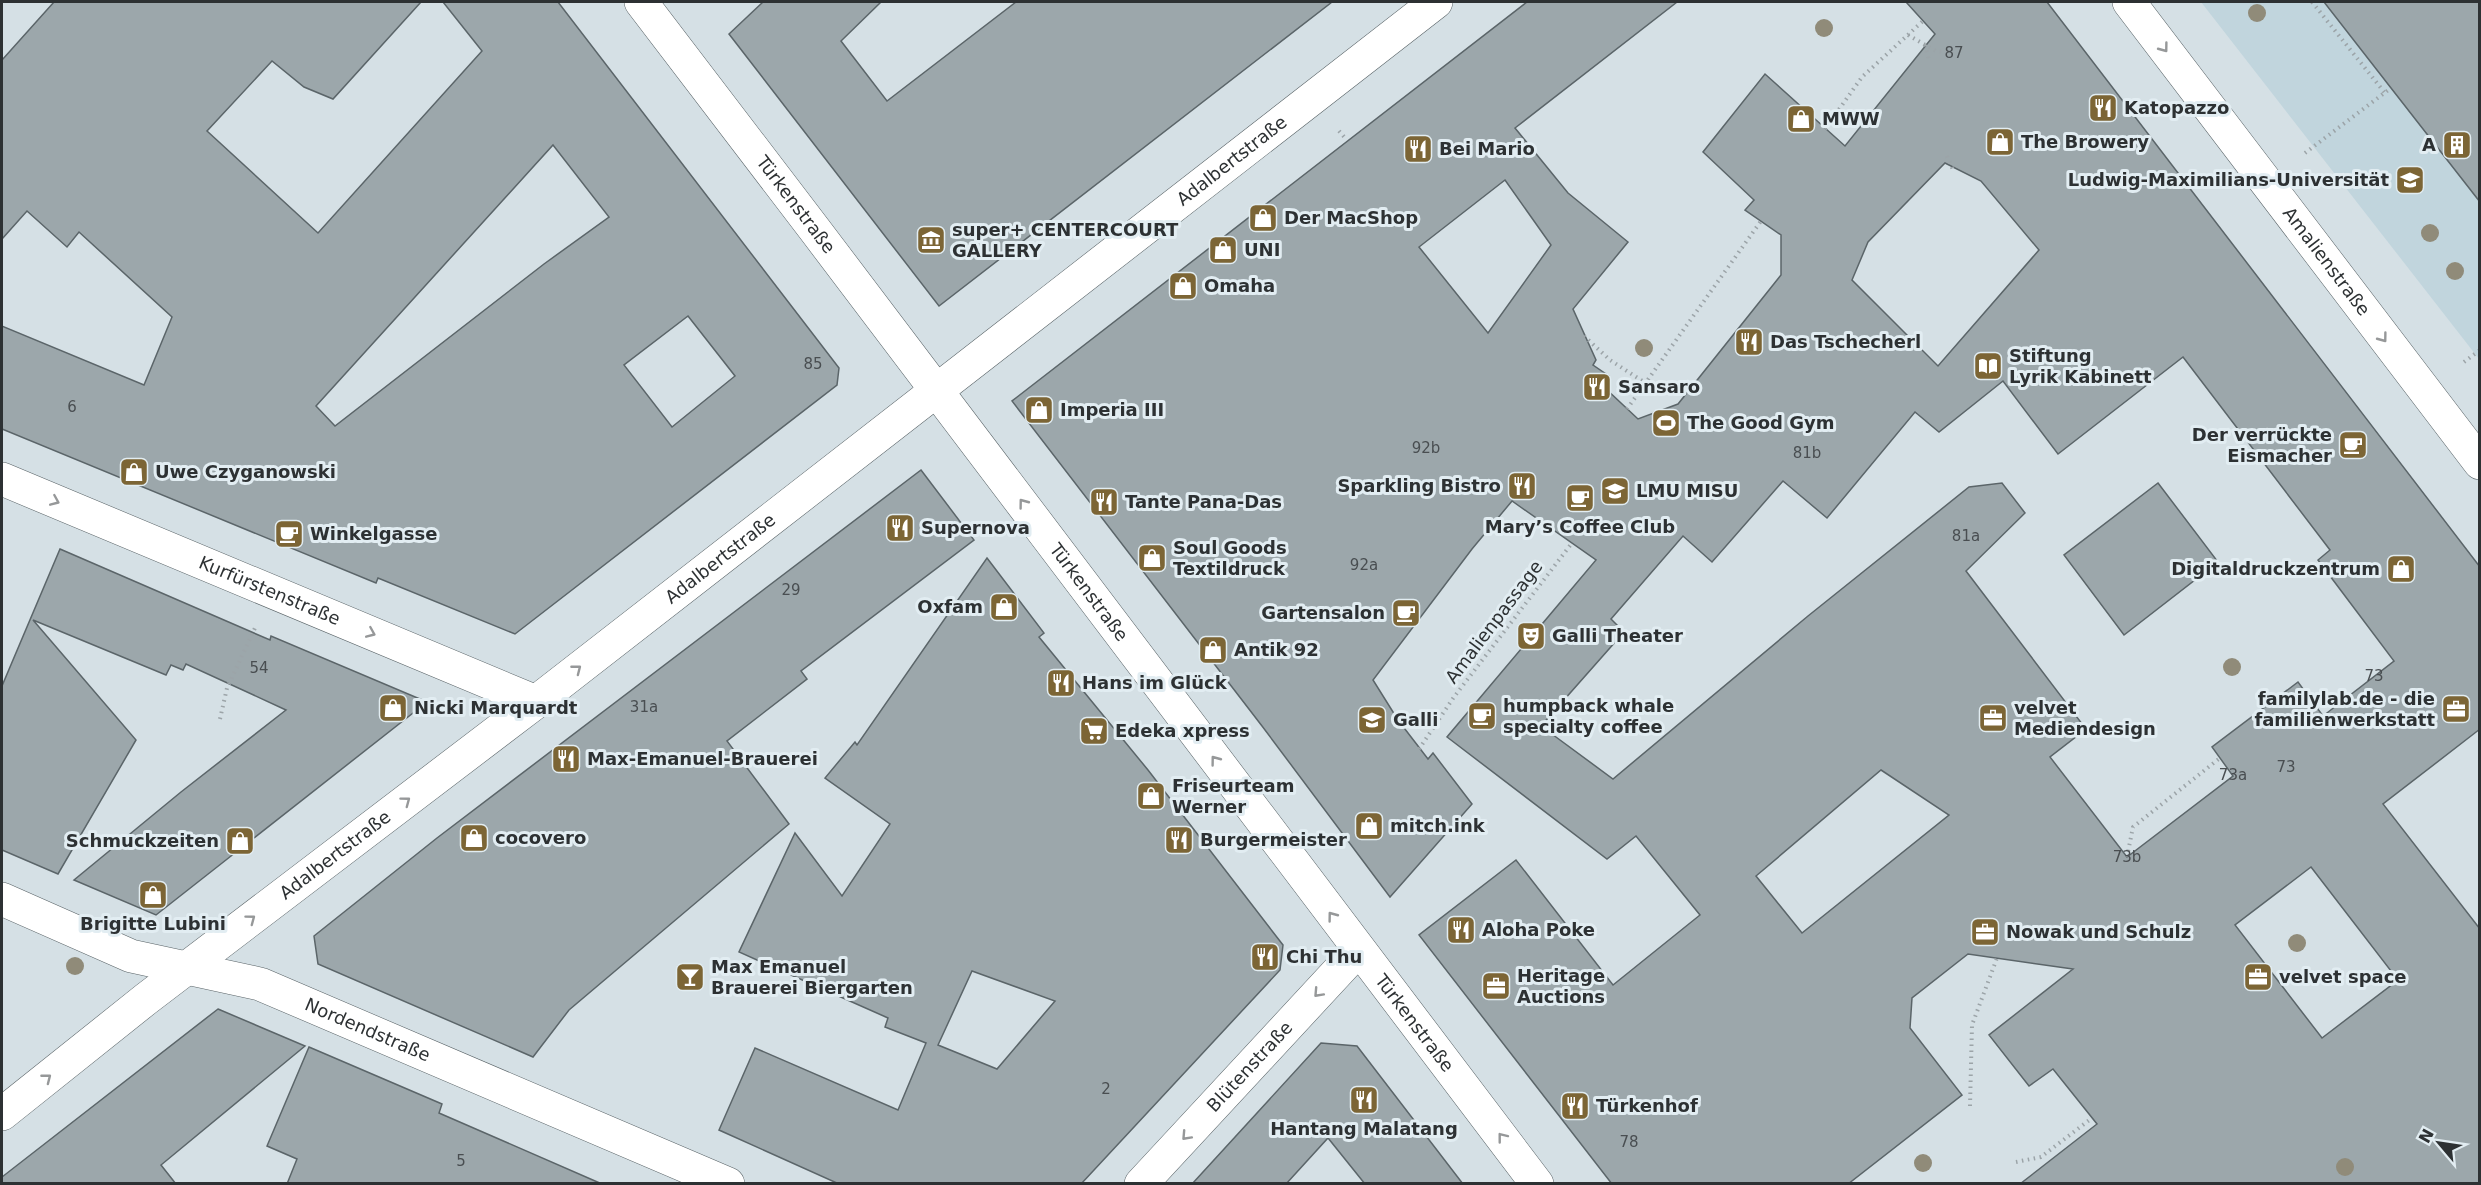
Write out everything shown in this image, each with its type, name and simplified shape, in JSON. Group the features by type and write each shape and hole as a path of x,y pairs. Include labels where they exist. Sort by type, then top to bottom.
{"street":[{"name":"Türkenstraße","path":"641,2 938,389 1358,950 1538,1184"},
{"name":"Adalbertstraße","path":"2,1114 1436,2"},
{"name":"Amalienstraße","path":"2129,2 2480,463"},
{"name":"Kurfürstenstraße","path":"2,478 536,702"},
{"name":"Nordendstraße","path":"2,899 131,956 260,984 728,1184"},
{"name":"Blütenstraße","path":"1142,1184 1358,950"}],"path":[{"path":"2312,2 2385,93"},
{"path":"1826,129 1862,77 1923,21"},
{"path":"1908,35 1936,51 1954,53"},
{"path":"1925,45 1929,61"},
{"path":"2305,153 2391,88"},
{"path":"1947,156 1954,172"},
{"path":"1627,409 1761,221"},
{"path":"1584,336 1610,360 1647,384"},
{"path":"2464,362 2480,350"},
{"name":"Amalienpassage","path":"1419,749 1454,697 1572,543"},
{"path":"220,719 227,688 258,621"},
{"path":"2127,857 2133,827 2220,758"},
{"path":"1334,846 1343,836"},
{"path":"1970,1106 1972,1025 1997,958"},
{"path":"2016,1162 2041,1157 2092,1118"}],"shaded area":[{"name":"Ludwig-Maximilians-Universität","path":"2201,2 2479,2 2479,359"}],"building":[{"path":"54,2 421,2 333,99 304,87 272,61 207,131 318,233 482,51 443,2 558,2 839,368 837,385 515,634 378,578 376,583 2,429 2,326 144,385 172,317 79,232 67,247 27,211 2,239 2,60","holes":["553,145 609,217 544,264 335,426 316,406","688,316 735,376 672,427 624,365"]},
{"path":"763,2 881,2 841,41 887,101 1016,2 1332,2 939,306 729,34"},
{"path":"1527,2 1677,2 1515,128 1568,193 1628,242 1573,309 1596,360 1593,365 1609,376 1604,387 1638,419 1678,404 1781,275 1781,235 1745,210 1754,200 1703,152 1765,74 1845,146 1935,34 1906,2 2047,2 2480,567 2480,729 2383,804 2480,929 2480,1184 2020,1184 2097,1124 2053,1069 2029,1086 1989,1035 2073,969 1968,954 1912,998 1910,1028 1962,1095 1848,1184 1612,1184 1419,935 1516,860 1613,985 1700,915 1636,836 1607,859 1447,737 1596,560 1512,501 1472,549 1373,680 1398,720 1428,759 1433,753 1472,804 1390,897 1262,726 1012,401","holes":["1945,163 1981,181 2039,250 1938,366 1852,280 1868,242","1505,180 1551,245 1488,333 1419,247","2183,357 2330,550 2318,560 2394,661 2323,716 2298,682 2212,747 2233,776 2127,857 2050,757 2086,729 1966,571 2025,513 2002,483 1969,487 1808,616 1613,779 1541,726 1624,632 1611,619 1683,536 1712,562 1783,481 1827,518 1915,412 1939,432 2003,381 2058,454","1881,770 1949,815 1802,933 1756,876","2311,867 2398,980 2322,1038 2235,925"]},
{"name":"A","path":"2324,2 2480,2 2480,202 2391,88"},
{"path":"921,470 974,540 801,671 807,679 727,741 789,824 569,1010 533,1057 318,964 314,936 437,838"},
{"path":"2158,483 2218,562 2124,635 2064,555"},
{"path":"60,549 270,640 271,636 427,702 156,915 74,880 286,710 186,664 183,670 171,665 166,675 33,620 136,740 58,874 2,850 2,686"},
{"path":"987,558 1044,633 1039,637 1148,770 1283,945 1280,970 1081,1184 839,1184 719,1130 755,1048 898,1110 926,1043 885,1027 888,1018 739,952 795,833 842,896 890,824 825,778 855,742 857,745","holes":["972,971 1055,1001 997,1069 938,1045"]},
{"path":"218,1009 305,1046 161,1165 176,1184 2,1184 2,1177"},
{"path":"1321,1043 1357,1046 1463,1184 1365,1184 1328,1138 1286,1184 1192,1184"},
{"path":"309,1047 442,1104 439,1113 602,1184 287,1184 297,1159 267,1146"}],"place":[{"name":"Katopazzo","path":"2103,108"},
{"name":"MWW","path":"1801,119"},
{"name":"The Browery","path":"2000,142"},
{"name":"A","path":"2457,145"},
{"name":"Bei Mario","path":"1418,149"},
{"name":"Ludwig-Maximilians-Universität","path":"2410,180"},
{"name":"Der MacShop","path":"1263,218"},
{"name":"super+ CENTERCOURT GALLERY","path":"931,240"},
{"name":"UNI","path":"1223,250"},
{"name":"Omaha","path":"1183,286"},
{"name":"Das Tschecherl","path":"1749,342"},
{"name":"Stiftung Lyrik Kabinett","path":"1988,366"},
{"name":"Sansaro","path":"1597,387"},
{"name":"Imperia III","path":"1039,410"},
{"name":"The Good Gym","path":"1666,423"},
{"name":"Der verrückte Eismacher","path":"2353,445"},
{"name":"Uwe Czyganowski","path":"134,472"},
{"name":"Sparkling Bistro","path":"1522,486"},
{"name":"LMU MISU","path":"1615,491"},
{"name":"Mary’s Coffee Club","path":"1580,498"},
{"name":"Tante Pana-Das","path":"1104,502"},
{"name":"Supernova","path":"900,528"},
{"name":"Winkelgasse","path":"289,534"},
{"name":"Soul Goods Textildruck","path":"1152,558"},
{"name":"Digitaldruckzentrum","path":"2401,569"},
{"name":"Oxfam","path":"1004,607"},
{"name":"Gartensalon","path":"1406,613"},
{"name":"Galli Theater","path":"1531,636"},
{"name":"Antik 92","path":"1213,650"},
{"name":"Hans im Glück","path":"1061,683"},
{"name":"Nicki Marquardt","path":"393,708"},
{"name":"familylab.de - die familienwerkstatt","path":"2456,709"},
{"name":"humpback whale specialty coffee","path":"1482,716"},
{"name":"velvet Mediendesign","path":"1993,718"},
{"name":"Galli","path":"1372,720"},
{"name":"Edeka xpress","path":"1094,731"},
{"name":"Max-Emanuel-Brauerei","path":"566,759"},
{"name":"Friseurteam Werner","path":"1151,796"},
{"name":"mitch.ink","path":"1369,826"},
{"name":"cocovero","path":"474,838"},
{"name":"Burgermeister","path":"1179,840"},
{"name":"Schmuckzeiten","path":"240,841"},
{"name":"Brigitte Lubini","path":"153,895"},
{"name":"Aloha Poke","path":"1461,930"},
{"name":"Nowak und Schulz","path":"1985,932"},
{"name":"Chi Thu","path":"1265,957"},
{"name":"Max Emanuel Brauerei Biergarten","path":"690,977"},
{"name":"velvet space","path":"2258,977"},
{"name":"Heritage Auctions","path":"1496,986"},
{"name":"Hantang Malatang","path":"1364,1100"},
{"name":"Türkenhof","path":"1575,1106"}]}
